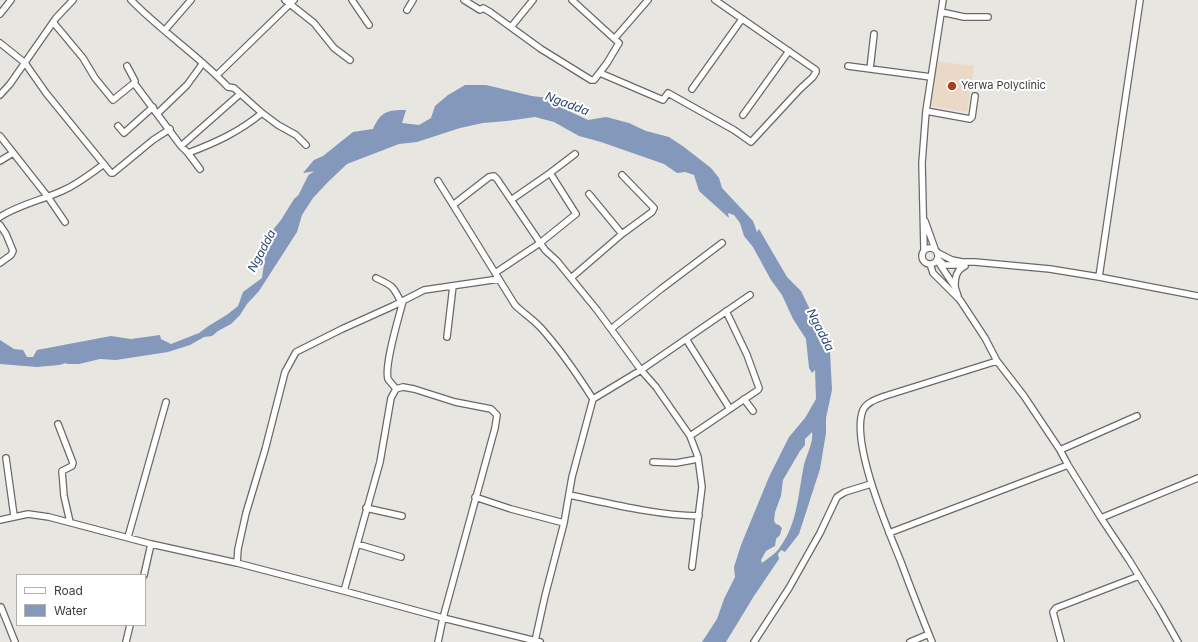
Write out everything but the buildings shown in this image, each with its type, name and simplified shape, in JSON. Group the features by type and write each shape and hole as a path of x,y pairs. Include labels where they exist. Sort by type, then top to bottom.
{"street":[{"path":"0,14 11,0"},
{"path":"0,95 10,84 53,22 73,0"},
{"path":"132,0 157,26 165,30 204,63 228,87 234,88 262,113 278,125 296,135 306,146"},
{"path":"165,30 191,0"},
{"path":"285,0 292,2 314,23 334,48 350,60"},
{"path":"352,0 369,25"},
{"path":"407,10 413,0"},
{"path":"464,0 480,10 483,8 490,12 541,49 591,80 594,80 607,63 619,43 572,0"},
{"path":"511,27 533,0"},
{"path":"615,38 648,0"},
{"path":"600,73 663,100 668,93 734,130 751,142 816,73 816,70 715,0"},
{"path":"943,0 926,112 922,163 924,250 922,256 927,263 930,264 933,273 960,300 985,338 997,361 1024,396 1060,450 1101,518 1130,560 1178,642"},
{"path":"1099,277 1140,0"},
{"path":"217,75 292,2"},
{"path":"941,12 964,17 988,17"},
{"path":"692,89 742,19"},
{"path":"53,22 83,58 95,78 113,100 134,83"},
{"path":"870,69 874,34"},
{"path":"0,43 25,63 46,93 111,173 113,173 153,140 170,129"},
{"path":"743,115 789,51"},
{"path":"158,113 187,85 204,63"},
{"path":"127,66 135,81 134,83 200,169"},
{"path":"848,66 931,77"},
{"path":"181,146 240,94"},
{"path":"926,112 970,119 972,117 975,96"},
{"path":"118,126 124,132 153,107"},
{"path":"188,153 226,138 240,130 262,113"},
{"path":"0,136 48,197 65,222"},
{"path":"0,161 13,153"},
{"path":"510,200 575,154"},
{"path":"0,217 62,192 104,164"},
{"path":"495,273 540,242 576,214 550,173"},
{"path":"572,278 622,234 652,212 654,208 622,174"},
{"path":"453,205 484,180 494,176 545,250 557,260 611,328 641,370 656,387 690,436 698,459 702,487 692,567"},
{"path":"438,181 516,305 524,314 540,326 572,366 593,399"},
{"path":"589,194 622,234"},
{"path":"923,215 937,255 955,287 960,300"},
{"path":"0,224 13,251 12,254 0,263"},
{"path":"611,328 722,243"},
{"path":"924,250 930,247 944,265 967,265"},
{"path":"937,255 962,262 1050,269 1198,296"},
{"path":"930,264 937,255"},
{"path":"955,287 957,273 961,268 975,262"},
{"path":"376,278 391,284 402,302 389,357 389,380 396,389"},
{"path":"237,564 238,549 246,513 265,450 285,372 296,352 402,302 424,290 499,279"},
{"path":"447,337 452,286"},
{"path":"0,520 28,514 70,522 537,641 545,596 564,523 572,477 593,399 641,370 750,295"},
{"path":"690,436 758,390 758,385 747,355 726,311"},
{"path":"686,339 730,409"},
{"path":"932,642 871,484 860,436 862,412 869,402 997,361"},
{"path":"396,389 414,389 455,402 491,409 497,415 495,428 475,497 438,642"},
{"path":"344,591 380,462 391,398 396,389"},
{"path":"744,399 753,412"},
{"path":"128,537 166,402"},
{"path":"1060,450 1137,416"},
{"path":"58,424 73,463 72,466 62,471 64,496 70,522"},
{"path":"6,458 14,516"},
{"path":"653,462 676,463 698,459"},
{"path":"889,533 1068,465"},
{"path":"1101,518 1198,478"},
{"path":"754,642 789,588 820,533 837,497 845,492 871,484"},
{"path":"569,495 625,508 678,516 698,516"},
{"path":"475,497 511,509 564,523"},
{"path":"366,508 402,516"},
{"path":"144,574 152,544"},
{"path":"357,544 401,556"},
{"path":"1061,642 1053,612 1056,608 1139,576"},
{"path":"2,607 16,642"},
{"path":"126,642 130,626"},
{"path":"910,642 928,634"}],"shaded area":[{"name":"Yerwa Polyclinic","path":"936,61 974,66 967,112 930,106"}],"water":[{"path":"465,85 486,85 532,96 548,98 552,103 588,120 606,117 629,123 646,131 669,137 711,168 719,178 722,188 753,221 757,232 759,229 787,277 801,291 830,351 832,390 826,418 826,433 820,469 799,534 785,552 781,550 778,554 779,559 726,642 702,642 717,619 724,599 735,577 734,567 741,545 769,477 789,437 805,418 816,399 815,370 812,373 809,368 806,339 793,319 782,295 771,280 753,247 744,236 740,223 734,215 728,213 729,218 699,191 694,175 685,172 677,173 664,164 579,136 554,122 535,117 483,123 460,128 417,142 399,144 347,164 328,182 313,198 302,215 297,232 259,291 231,324 212,336 204,337 190,345 168,352 116,360 100,359 79,364 66,363 37,367 0,364 0,340 14,349 23,350 27,357 33,357 37,350 111,336 131,339 160,335 161,339 171,344 199,333 238,306 243,292 262,278 268,236 281,220 294,199 329,169 303,173 314,160 323,156 353,132 373,129 379,118 390,111 406,110 402,123 419,125 431,118 435,106 448,95","holes":["812,432 804,465 794,518 786,538 774,554 762,563 761,560 766,551 775,546 776,539 780,535 782,528 774,521 775,512 781,496 783,480 805,445 805,439"]}],"waterway":[{"name":"Ngadda","path":"302,198 312,178 334,164"}],"place":[{"name":"Yerwa Polyclinic","path":"952,86"}]}
